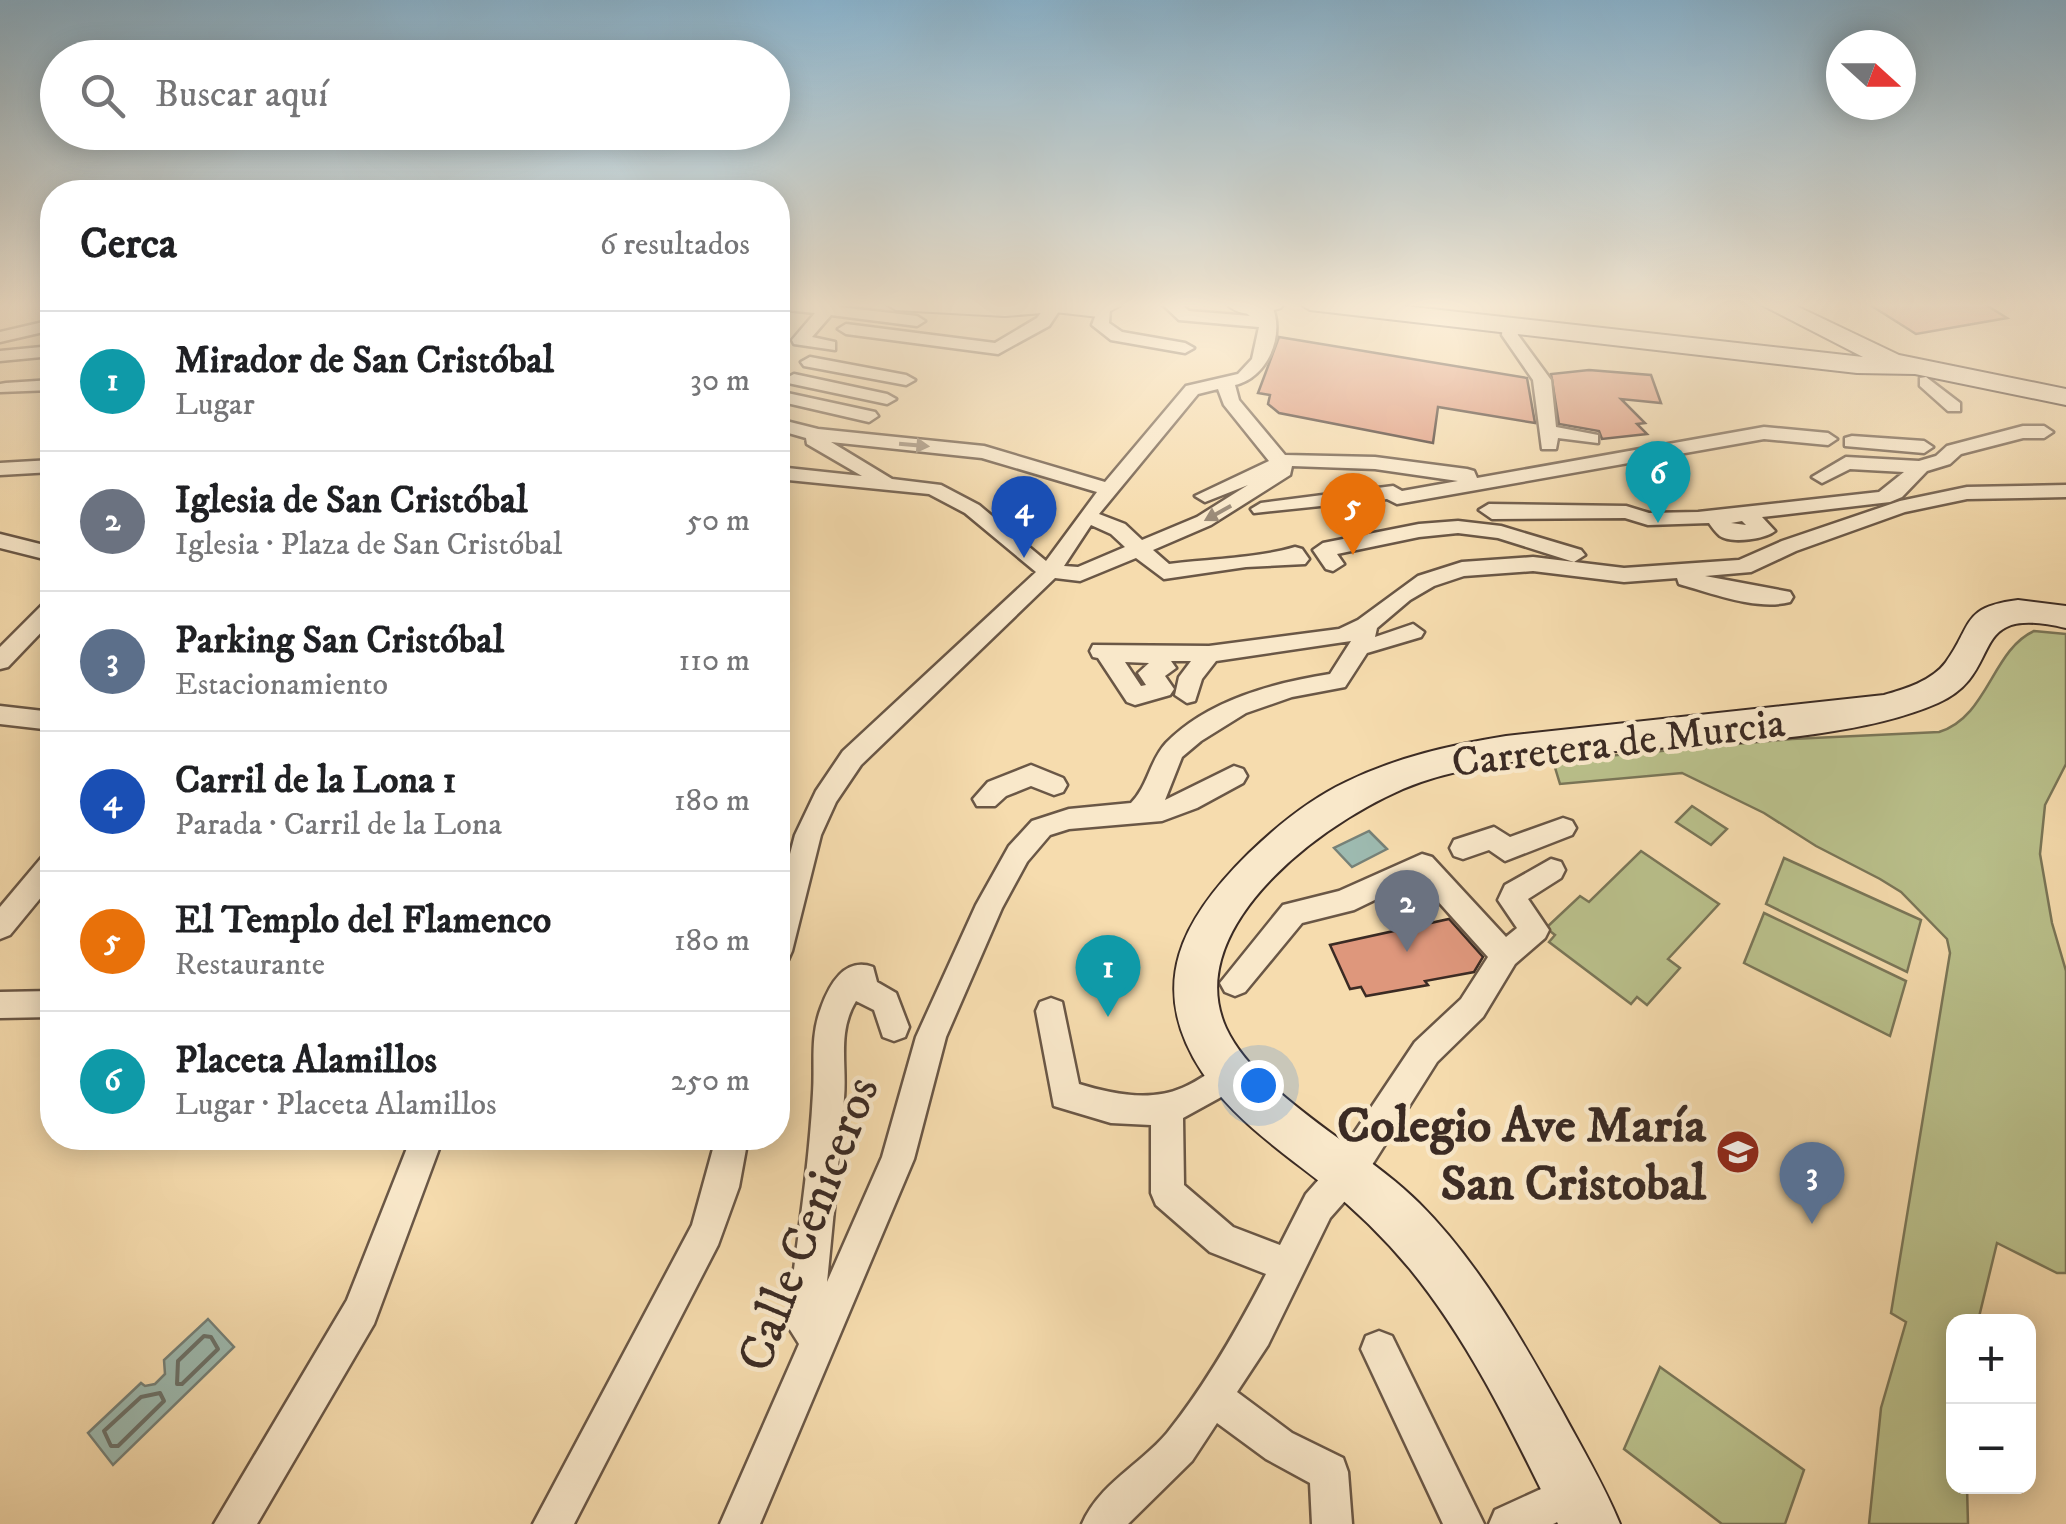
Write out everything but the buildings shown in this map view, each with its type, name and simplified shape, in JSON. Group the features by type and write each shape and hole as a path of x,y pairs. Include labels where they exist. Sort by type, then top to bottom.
{"main road":[{"path":"1919,374 1997,381"},
{"path":"1956,374 2066,396"},
{"name":"Carretera de Murcia","path":"1572,1508 1454,1284 1401,1219 1232,1075 1205,1034 1196,1006 1195,967 1200,944 1217,915 1284,844 1316,817 1355,794 1423,766 1473,754 1884,708 1928,694 1946,682 1960,668 1981,626 2000,614 2029,610 2066,617"}],"street":[{"path":"875,374 906,380"},
{"path":"790,905 808,835 825,798 852,758 1050,571 1109,489 1192,390 1227,392 1247,374"},
{"path":"1538,374 1542,380 1549,438 1591,439"},
{"path":"1918,374 1954,407"},
{"path":"794,379 887,399"},
{"path":"5,387 40,386"},
{"path":"790,475 934,489 962,502 1034,563 1050,571 1086,573 1228,508 1283,471 1282,464 1227,392"},
{"path":"790,399 869,416"},
{"path":"790,427 817,435 984,452 1109,489"},
{"path":"1852,442 1942,460 1954,450 2023,432 2044,432"},
{"path":"1261,509 1393,492 1398,498 1764,434 1828,439"},
{"path":"817,435 814,440 886,480 888,487"},
{"path":"1822,476 1846,463 1922,457"},
{"path":"1138,813 1155,795 1172,752 1192,735 1238,707 1289,688 1337,681 1364,634 1402,595 1426,581 1462,569 1533,564 1635,575 1756,565 1884,504 1922,457"},
{"path":"1204,496 1288,460 1376,463 1467,475 1468,483"},
{"path":"0,469 40,467"},
{"path":"1489,510 1626,512 1707,518 1884,504 1967,493 2066,491"},
{"path":"1094,519 1118,529 1164,572 1246,560 1298,560 1295,554"},
{"path":"1328,557 1423,530 1476,528 1573,554 1595,565 1627,569 1635,575"},
{"path":"5,542 40,551"},
{"path":"1664,572 1738,592 1782,597"},
{"path":"0,661 40,620"},
{"path":"1364,634 1371,646 1413,632"},
{"path":"1101,651 1170,657 1364,634"},
{"path":"1187,695 1191,676 1208,654"},
{"path":"1128,669 1170,657"},
{"path":"0,716 40,721"},
{"path":"986,799 997,789 1031,776 1054,785"},
{"name":"Calle Ceniceros","path":"740,1524 898,1159 931,1036 990,905 1018,854 1041,828 1069,819 1148,814 1183,802 1234,776"},
{"path":"1462,848 1494,838 1505,850 1563,828"},
{"path":"1235,983 1292,913 1364,894 1422,865 1505,955"},
{"path":"1102,1524 1134,1488 1179,1448 1214,1398 1256,1332 1318,1206 1348,1172 1426,1052 1472,1008 1505,955 1535,930 1512,900 1516,893 1552,870"},
{"path":"0,927 40,880"},
{"path":"819,1338 806,1325 829,1091 827,1047 836,1009 856,975 863,976 862,989 889,1007 894,1026"},
{"path":"0,1005 40,1004"},
{"path":"1051,1011 1065,1095 1125,1112 1167,1109 1216,1088 1232,1075"},
{"path":"1167,1109 1168,1193 1222,1240 1289,1265"},
{"path":"234,1524 324,1379 361,1311 423,1150"},
{"path":"554,1524 592,1443 706,1232 729,1150"},
{"path":"1379,1349 1464,1524"},
{"path":"1214,1398 1279,1446 1329,1472 1332,1524"},
{"path":"1509,1524 1572,1508"}],"green space":[{"path":"2034,631 2066,634 2066,764 2045,805 2040,854 2052,923 2066,971 2066,1273 2057,1273 1997,1243 1980,1314 1946,1314 1946,1494 1967,1494 1968,1524 1869,1524 1881,1408 1906,1322 1891,1313 1950,953 1947,939 1901,892 1764,813 1682,773 1560,784 1553,761 1792,739 1939,732 1969,713 2020,640"},
{"path":"1692,806 1727,829 1711,845 1676,822"},
{"path":"1641,851 1719,904 1668,959 1680,968 1647,1005 1637,997 1631,1004 1549,942 1555,935 1546,928 1580,896 1589,902"},
{"path":"1784,858 1921,920 1907,972 1766,904"},
{"path":"1764,913 1906,981 1890,1036 1744,963"},
{"path":"1660,1367 1804,1470 1785,1524 1722,1524 1624,1449"}],"water":[{"path":"1369,831 1387,849 1352,867 1334,848"},
{"path":"208,1319 234,1347 113,1465 88,1433 141,1383 155,1384 165,1374 164,1360"}],"place":[{"name":"Placeta Alamillos","path":"1658,523"},
{"name":"El Templo del Flamenco","path":"1353,555"},
{"name":"Carril de la Lona 1","path":"1024,558"},
{"name":"Iglesia de San Cristóbal","path":"1407,952"},
{"name":"Mirador de San Cristóbal","path":"1108,1017"},
{"name":"Colegio Ave María San Cristobal","path":"1738,1152"},
{"name":"Parking San Cristóbal","path":"1812,1224"}]}
